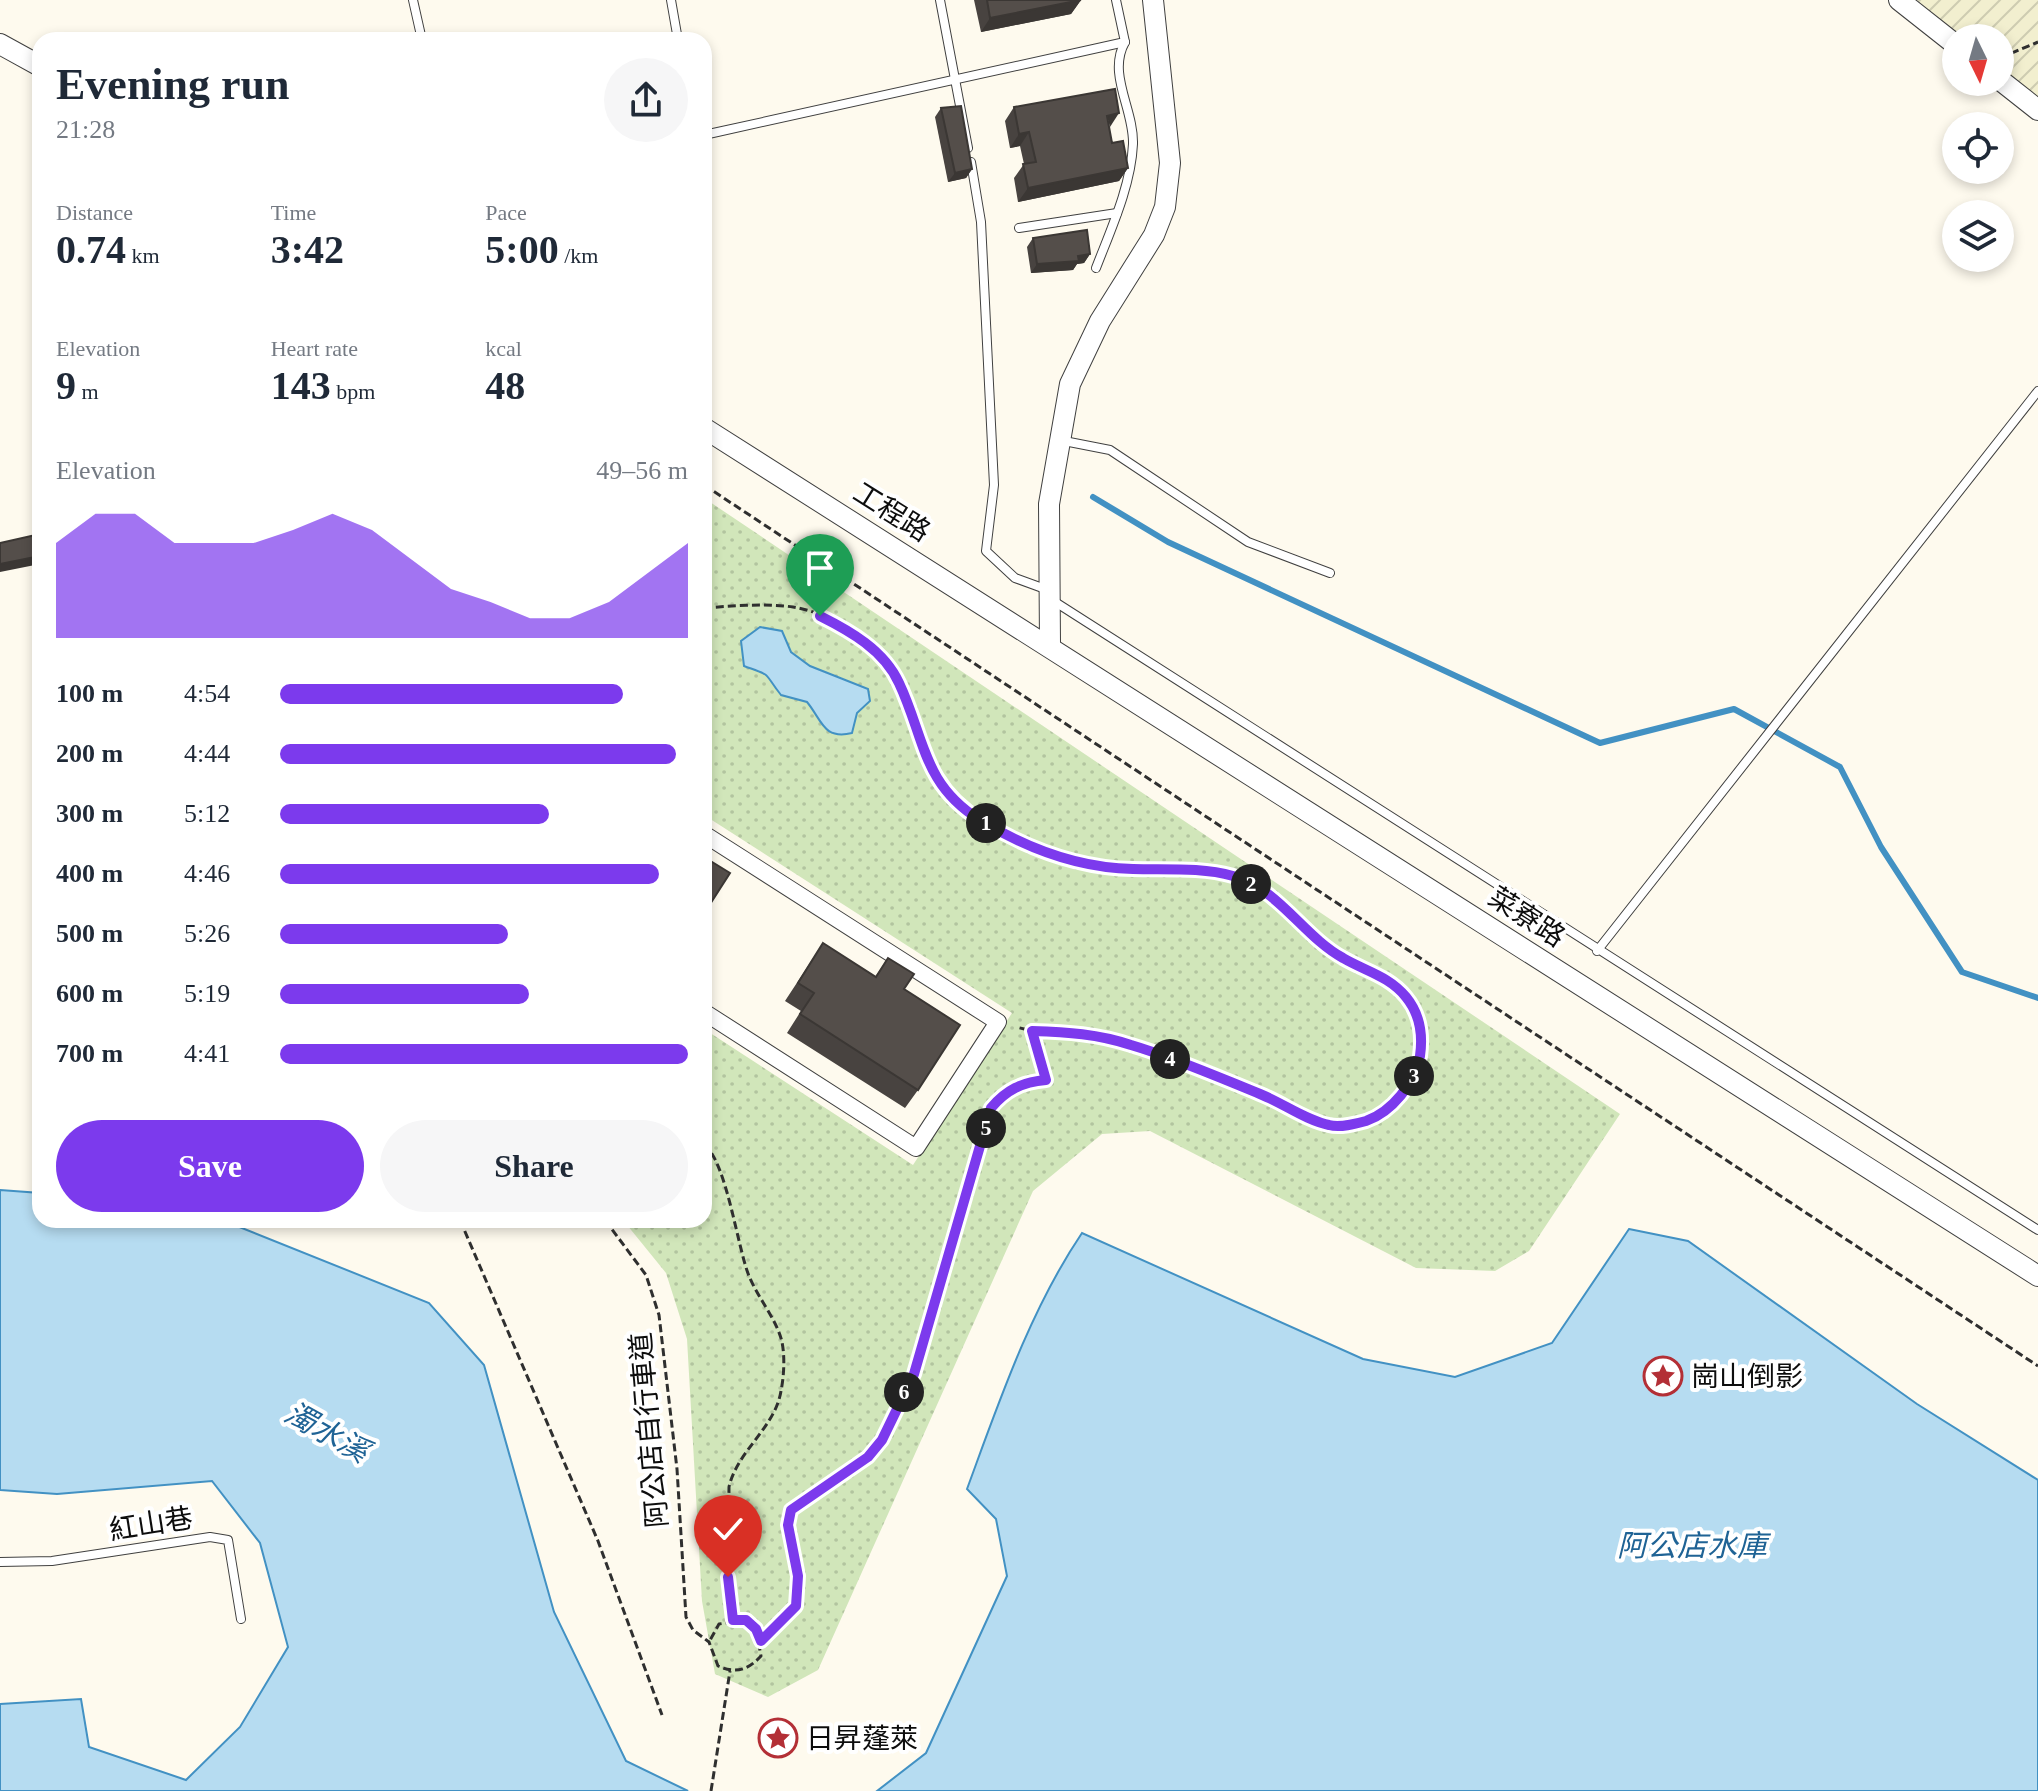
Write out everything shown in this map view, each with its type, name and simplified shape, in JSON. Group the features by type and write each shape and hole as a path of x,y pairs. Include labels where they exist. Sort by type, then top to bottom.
{"street":[{"path":"1050,644 1049,504 1070,384 1100,321 1154,235 1165,207 1170,163 1153,0"},
{"path":"1899,0 1942,34"},
{"path":"0,44 32,62"},
{"path":"2014,91 2038,110"},
{"name":"工程路","path":"712,433 1050,644"},
{"name":"菜寮路","path":"1050,644 2038,1276"},
{"path":"712,839 998,1022 916,1148 712,1017"}],"lane":[{"path":"413,0 420,32"},
{"path":"671,0 677,32"},
{"path":"940,0 981,222 994,485 986,551 1015,578 1049,587 1597,951 2038,1230"},
{"path":"1096,268 1117,213 1133,143 1116,57 1125,42 1116,0"},
{"path":"712,133 1125,42"},
{"path":"1019,228 1117,213"},
{"path":"1597,951 2038,391"},
{"path":"1059,440 1110,450 1248,542 1330,573"},
{"name":"紅山巷","path":"0,1562 52,1561 210,1537 228,1540 241,1619"}],"path":[{"path":"2014,52 2038,42"},
{"path":"712,490 2038,1366"},
{"path":"712,608 795,607 851,631 876,652 899,682 927,764 950,799 981,820 1058,858 1093,866 1202,871 1233,876 1253,885 1342,958 1389,982 1416,1012 1421,1032 1414,1075 1402,1095 1368,1120 1329,1126 1261,1094 1133,1045 1073,1032 1032,1031 998,1022"},
{"path":"761,1641 796,1606 798,1576 788,1525 791,1510 868,1457 882,1440 914,1374 991,1108 1002,1094 1023,1084 1046,1080 1032,1031"},
{"path":"712,1157 719,1169 744,1263 782,1340 784,1362 781,1394 732,1474 729,1487 728,1577 733,1620"},
{"path":"463,1228 598,1541 662,1715"},
{"name":"阿公店自行車道","path":"611,1228 646,1275 659,1315 677,1469 686,1617 693,1630 709,1642 718,1666 730,1671"},
{"path":"709,1642 719,1624 733,1620 746,1620 756,1629 761,1641 761,1656 750,1668 730,1671 711,1791"}],"shaded area":[{"path":"1916,0 2038,0 2038,98 2014,79 2014,24 1946,24"}],"green space":[{"path":"712,503 1620,1114 1529,1251 1495,1271 1416,1268 1150,1131 1102,1134 1033,1191 818,1670 768,1697 715,1674 702,1601 687,1339 666,1273 629,1228 712,1228 712,1034 913,1165 1012,1013 712,820"}],"water":[{"path":"760,627 782,631 791,652 810,666 868,689 870,701 857,713 852,733 835,734 829,731 807,702 781,695 767,676 744,666 741,641"},
{"name":"濁水溪","path":"0,1190 32,1192 32,1228 242,1228 429,1303 484,1365 554,1612 626,1761 688,1791 0,1791 0,1704 81,1699 89,1747 186,1780 240,1727 288,1647 260,1543 212,1481 57,1494 0,1490"},
{"name":"阿公店水庫","path":"1629,1229 1688,1241 1917,1404 2038,1480 2038,1791 877,1791 926,1753 1007,1576 996,1519 967,1489 1031,1325 1082,1233 1363,1359 1455,1377 1552,1343"}],"building":[{"path":"987,0 1081,0 990,18"},
{"path":"1115,89 1119,113 1107,116 1112,143 1123,141 1128,168 1028,188 1023,164 1036,162 1029,132 1019,134 1014,107"},
{"path":"961,106 972,169 955,173 941,108"},
{"path":"1087,230 1090,254 1078,256 1079,261 1037,264 1033,238"},
{"path":"32,536 32,558 0,564 0,543"},
{"path":"712,862 730,873 712,901"},
{"path":"823,943 876,977 888,958 914,974 904,989 960,1025 918,1090 800,1014 814,993 798,983"}],"waterway":[{"path":"1093,497 1168,542 1600,743 1734,709 1840,767 1881,847 1962,972 2038,998"}],"place":[{"name":"崗山倒影","path":"1663,1376"},
{"name":"日昇蓬萊","path":"778,1738"}],"route":[{"path":"728,1577 733,1620 746,1620 756,1629 761,1641 796,1606 798,1576 788,1525 791,1510 868,1457 882,1440 914,1374 991,1108 1002,1094 1023,1084 1046,1080 1032,1031 1073,1032 1133,1045 1261,1094 1329,1126 1368,1120 1387,1108 1402,1095 1414,1075 1420,1056 1421,1032 1416,1012 1405,996 1371,970 1342,958 1277,901 1253,885 1233,876 1202,871 1093,866 1058,858 981,820 950,799 927,764 899,682 876,652 851,631 820,616"}]}
